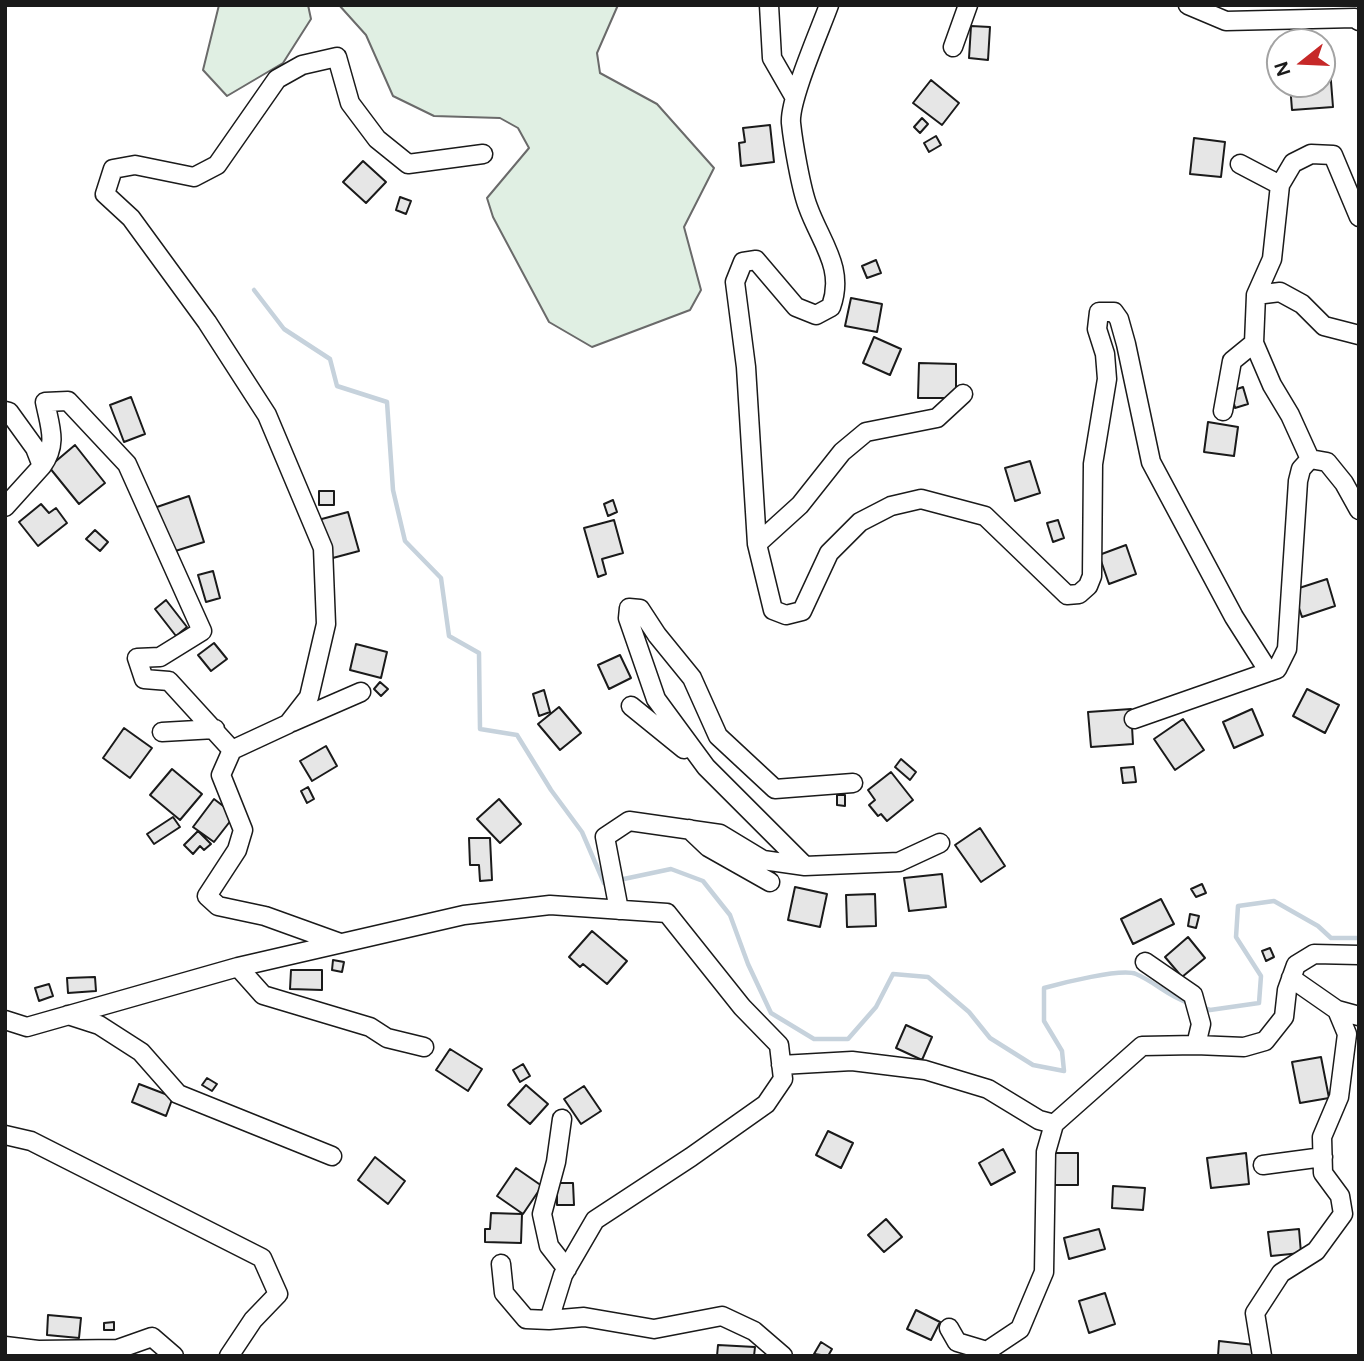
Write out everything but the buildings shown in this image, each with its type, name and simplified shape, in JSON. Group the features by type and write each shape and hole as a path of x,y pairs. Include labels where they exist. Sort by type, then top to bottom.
{"street":[{"path":"769,5 772,58 795,98"},
{"path":"829,5 795,98 791,120 807,205 834,264 837,290 831,307 816,315 796,307 756,260 743,262 735,282 746,367 757,544 773,610 786,615 802,611 829,553 860,523 891,506 921,499 985,516 1068,595 1079,594 1088,586 1092,576 1093,464 1107,379 1105,354 1097,321 1099,312 1114,312 1126,344 1151,461 1234,617 1269,672"},
{"path":"953,47 968,5"},
{"path":"1188,5 1226,22 1355,18 1359,21"},
{"path":"288,724 309,697 326,624 323,548 267,415 207,322 131,218 105,194 113,169 135,165 194,177 216,164 277,79 302,65 337,57 350,103 377,139 408,164 483,154"},
{"path":"1310,459 1254,343 1256,295 1272,259 1280,185 1293,163 1311,154 1334,155 1359,216"},
{"path":"1240,164 1280,185"},
{"path":"1256,295 1280,292 1302,304 1324,326 1359,335"},
{"path":"1223,411 1232,361 1254,343"},
{"path":"757,544 800,505 842,452 866,432 937,418 963,394"},
{"path":"5,507 50,456 53,444 45,402 68,401 127,464 202,631 160,657 137,658 144,680 169,681 232,750"},
{"path":"5,411 9,412 35,447 42,466"},
{"path":"1310,459 1327,462 1344,483 1359,510"},
{"path":"1134,719 1276,669 1287,649 1298,481 1301,469 1310,459"},
{"path":"706,767 656,699 628,618 629,608 640,609 692,678 718,736 775,789 853,783"},
{"path":"340,943 265,916 218,906 207,896 237,850 243,830 221,775 232,750 361,692"},
{"path":"631,705 706,767 805,866"},
{"path":"162,732 215,729"},
{"path":"620,910 605,837 629,821 720,834 762,860 805,866 899,862 940,843"},
{"path":"689,829 708,847 770,882"},
{"path":"5,1020 27,1027 238,967 464,915 550,905 667,913 741,1007 779,1045 783,1079 766,1104 595,1220 563,1275 549,1320"},
{"path":"949,1328 957,1342 987,1351 1020,1329 1044,1272 1046,1152 1054,1124 1142,1046 1244,1047 1265,1041 1284,1017 1287,990 1296,965 1314,954 1359,955"},
{"path":"1145,962 1193,995 1201,1024 1196,1045"},
{"path":"238,967 263,995 370,1027 387,1038 424,1047"},
{"path":"1291,978 1337,1010 1359,1016"},
{"path":"1261,1350 1255,1313 1268,1290 1281,1273 1316,1251 1343,1214 1340,1196 1323,1173 1322,1138 1339,1097 1347,1034 1337,1010"},
{"path":"68,1015 99,1025 141,1052 178,1094 332,1156"},
{"path":"781,1065 852,1062 925,1070 988,1089 1039,1120 1054,1124"},
{"path":"562,1119 556,1161 542,1214 549,1246 567,1269"},
{"path":"5,1135 32,1141 262,1258 278,1294 253,1320 229,1356"},
{"path":"1263,1165 1323,1157"},
{"path":"501,1264 504,1293 526,1319 584,1317 654,1329 722,1316 754,1331 783,1356"},
{"path":"5,1346 38,1350 118,1349 152,1337 174,1356"}],"green space":[{"path":"219,5 308,5 311,19 283,63 227,96 203,70"},
{"path":"339,5 618,5 597,53 600,73 657,104 714,168 684,227 701,290 690,310 592,347 549,322 493,217 487,198 529,148 518,128 500,118 434,116 393,96 366,35"}],"waterway":[{"path":"254,290 284,329 330,359 337,386 387,402 393,490 405,541 441,578 449,636 479,653 480,729 517,735 551,790 582,832 604,883 610,882"},
{"path":"619,880 671,869 703,881 730,915 748,964 771,1013 814,1039 848,1039 876,1007 893,974 928,977 969,1012 990,1038 1033,1065 1064,1071 1062,1051 1044,1021 1044,988 1091,977 1128,973 1143,977 1189,1003"},
{"path":"1201,1007 1210,1010 1259,1003 1261,976 1236,937 1238,906 1274,901 1318,926 1331,938 1359,938"}]}
